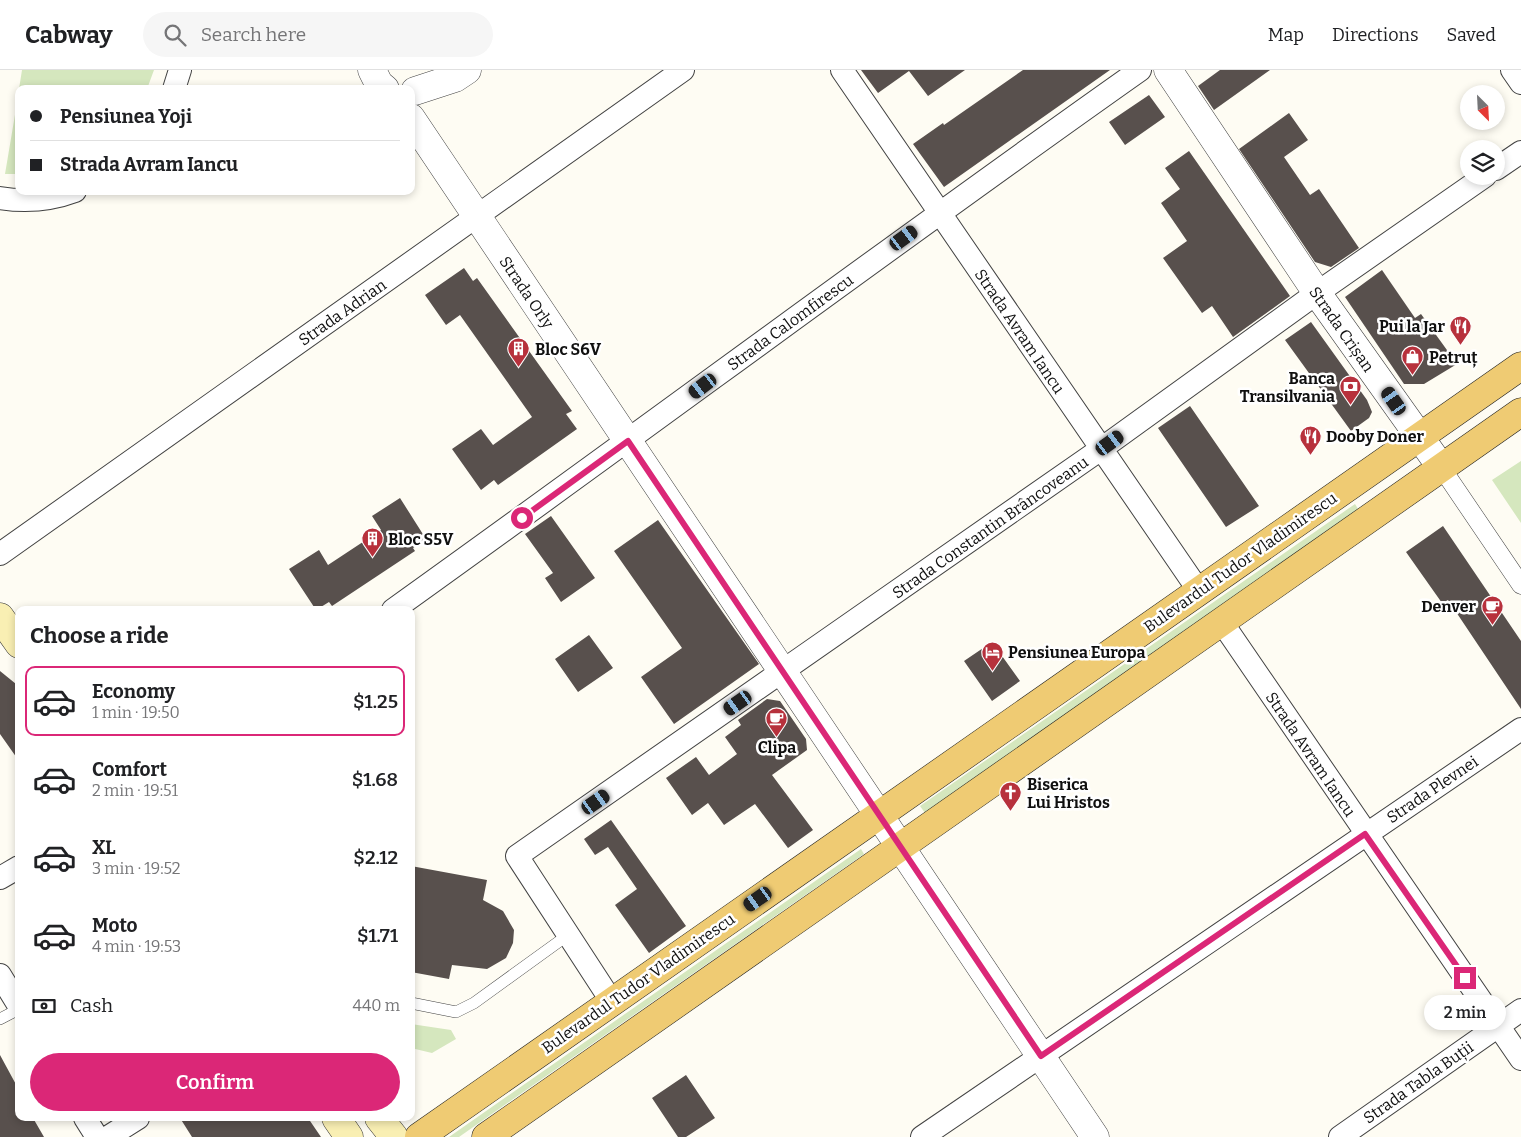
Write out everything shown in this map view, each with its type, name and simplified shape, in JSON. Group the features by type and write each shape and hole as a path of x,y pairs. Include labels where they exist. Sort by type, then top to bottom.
{"main road":[{"name":"Bulevardul Tudor Vladimirescu","path":"420,1137 1521,366"},
{"path":"486,1137 1220,621 1521,412"},
{"path":"0,617 15,638"},
{"path":"338,1121 349,1137"},
{"path":"382,1121 394,1137"}],"street":[{"path":"175,85 180,70"},
{"path":"372,70 380,85"},
{"path":"415,91 423,86 432,70"},
{"path":"415,91 455,78 466,70"},
{"name":"Strada Adrian","path":"0,554 683,70"},
{"name":"Strada Avram Iancu","path":"842,70 938,213 1199,591"},
{"name":"Strada Calomfirescu","path":"399,606 628,441 938,213 1140,70"},
{"name":"Strada Crișan","path":"1168,70 1317,293 1420,437 1521,584"},
{"path":"1512,70 1521,83"},
{"name":"Strada Orly","path":"415,124 476,218 1095,1137"},
{"path":"1505,163 1521,152"},
{"name":"Strada Constantin Brâncoveanu","path":"568,936 517,856 1101,449 1317,293 1472,185"},
{"path":"0,198 17,200 64,195"},
{"name":"Strada Avram Iancu","path":"1220,621 1521,1059"},
{"name":"Strada Plevnei","path":"922,1137 1521,729"},
{"path":"0,878 15,869"},
{"path":"568,936 612,1002"},
{"path":"0,975 15,1001"},
{"name":"Strada Tabla Buții","path":"1340,1137 1521,1010"},
{"path":"87,1121 97,1137"},
{"path":"108,1137 133,1121"}],"lane":[{"path":"415,1004 456,1012 474,1003 568,936"},
{"path":"0,1019 15,1010"}],"green space":[{"path":"22,70 154,70 148,85 20,85"},
{"path":"15,115 15,174 5,174"},
{"path":"1521,461 1521,523 1492,480"},
{"path":"1355,504 1360,512 925,813 920,806"},
{"path":"861,849 864,854 459,1137 449,1137"},
{"path":"415,1025 451,1030 456,1039 432,1053 415,1049"}],"building":[{"path":"861,70 965,70 928,96 909,71 878,93"},
{"path":"1023,70 1110,70 944,187 913,144 943,123 944,125"},
{"path":"1220,70 1270,70 1214,110 1198,86"},
{"path":"1149,95 1165,117 1125,145 1109,122"},
{"path":"1289,113 1308,140 1284,157 1310,195 1319,189 1359,248 1331,267 1315,262 1239,149"},
{"path":"1189,151 1290,296 1233,337 1212,306 1202,313 1163,258 1187,241 1161,203 1180,189 1165,168"},
{"name":"Bloc S6V","path":"464,268 473,281 477,278 572,411 566,414 577,429 498,485 494,480 481,490 452,449 481,429 493,445 532,417 460,315 446,325 425,295"},
{"path":"1382,270 1415,318 1421,314 1457,364 1424,384 1404,384 1345,297"},
{"path":"1311,322 1367,400 1372,412 1369,418 1351,431 1285,340"},
{"path":"1190,406 1259,506 1226,527 1158,428"},
{"name":"Bloc S5V","path":"400,498 426,539 413,548 415,551 332,606 329,602 322,606 313,606 289,569 319,550 328,565 381,530 372,516"},
{"path":"551,516 595,578 561,602 545,578 553,573 525,534"},
{"path":"658,520 759,664 674,724 641,677 682,648 614,551"},
{"path":"1443,526 1521,641 1521,709 1448,600 1442,603 1406,552"},
{"path":"589,635 613,668 578,692 555,659"},
{"name":"Pensiunea Europa","path":"992,642 1020,681 992,701 964,661"},
{"path":"0,671 15,683 15,755 0,734"},
{"path":"767,699 780,701 806,739 807,750 772,775 813,830 788,848 755,804 724,825 708,803 692,815 666,778 696,757 709,775 737,754 725,737 741,725 738,720"},
{"path":"611,820 686,926 649,953 615,905 637,889 608,847 595,855 584,839"},
{"path":"415,867 487,880 483,900 503,911 514,930 513,943 506,958 487,969 452,965 449,979 415,973"},
{"path":"0,1055 15,1083 15,1121 35,1121 44,1137 0,1137"},
{"path":"686,1075 715,1118 686,1137 678,1137 652,1098"},
{"path":"182,1121 310,1121 321,1137 192,1137"}],"place":[{"name":"Pui la Jar","path":"1461,345"},
{"name":"Bloc S6V","path":"519,368"},
{"name":"Petruț","path":"1413,376"},
{"name":"Banca Transilvania","path":"1351,406"},
{"name":"Dooby Doner","path":"1310,455"},
{"name":"Bloc S5V","path":"372,558"},
{"name":"Denver","path":"1492,625"},
{"name":"Pensiunea Europa","path":"992,671"},
{"name":"Clipa","path":"777,737"},
{"name":"Biserica Lui Hristos","path":"1011,812"}],"route":[{"path":"522,518 628,441 1041,1056 1365,834 1465,978"}]}
